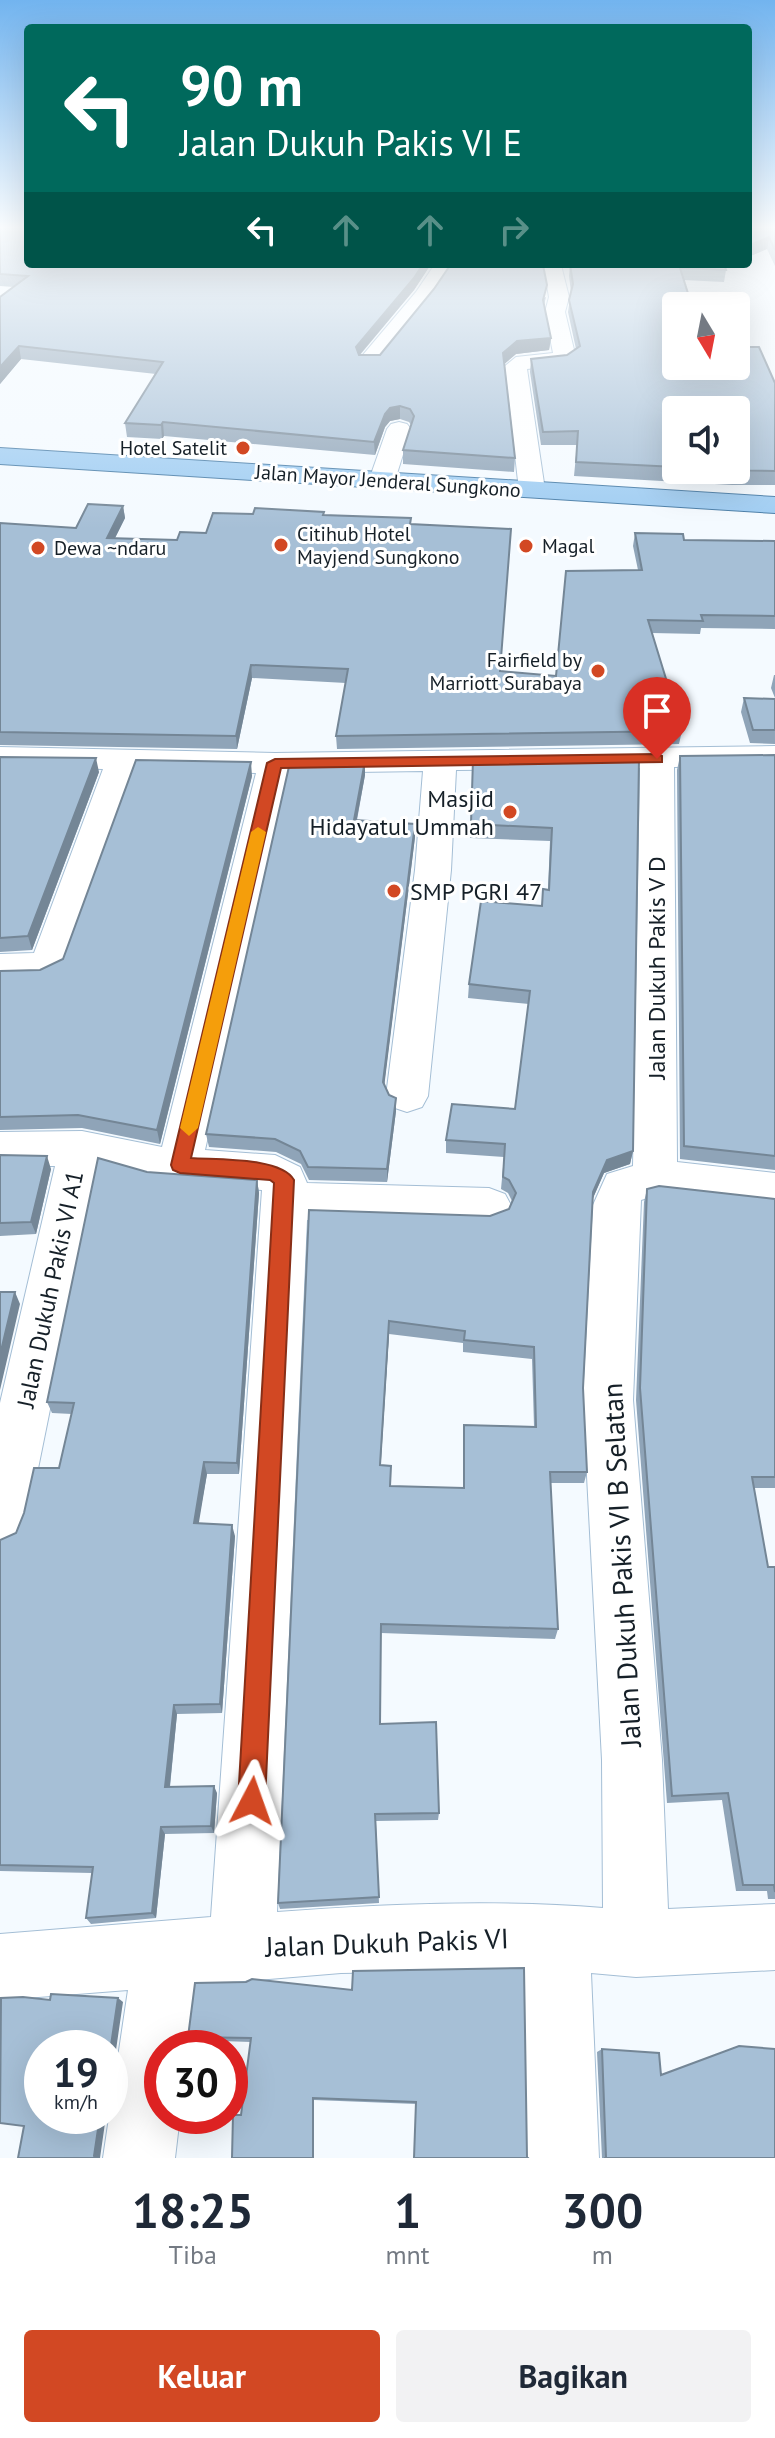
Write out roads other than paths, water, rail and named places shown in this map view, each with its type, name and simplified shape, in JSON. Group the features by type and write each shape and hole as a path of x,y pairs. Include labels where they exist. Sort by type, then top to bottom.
{"main road":[{"name":"Jalan Mayor Jenderal Sungkono","path":"0,456 775,505"},
{"name":"Jalan Mayor Jenderal Sungkono","path":"0,478 775,526"}],"street":[{"path":"370,361 398,328"},
{"path":"532,490 516,366 518,363 565,358 558,328"},
{"path":"382,480 399,429"},
{"path":"0,757 440,763 775,756"},
{"name":"Jalan Dukuh Pakis V D","path":"639,1182 657,759"},
{"path":"0,968 44,967 50,962 123,760"},
{"path":"180,1165 275,763"},
{"path":"407,1096 433,870 440,763"},
{"path":"0,1149 82,1148 107,1151 150,1164 275,1173 284,1180 242,1948"},
{"name":"Jalan Dukuh Pakis VI A1","path":"0,1523 15,1380 82,1148"},
{"path":"639,1182 775,1191"},
{"name":"Jalan Dukuh Pakis VI B Selatan","path":"636,1944 632,1760 608,1400 616,1205 639,1182"},
{"path":"285,1201 489,1207"},
{"path":"556,1937 563,2158"},
{"name":"Jalan Dukuh Pakis VI","path":"0,1967 341,1940 556,1937 636,1944 775,1937"},
{"path":"139,2158 167,1952"}],"place":[{"name":"Hotel Satelit","path":"243,448"},
{"name":"Citihub Hotel Mayjend Sungkono","path":"281,545"},
{"name":"Magal","path":"526,546"},
{"name":"Dewa ~ndaru","path":"38,548"},
{"name":"Fairfield by Marriott Surabaya","path":"598,671"},
{"name":"Masjid Hidayatul Ummah","path":"510,812"},
{"name":"SMP PGRI 47","path":"394,891"}]}
